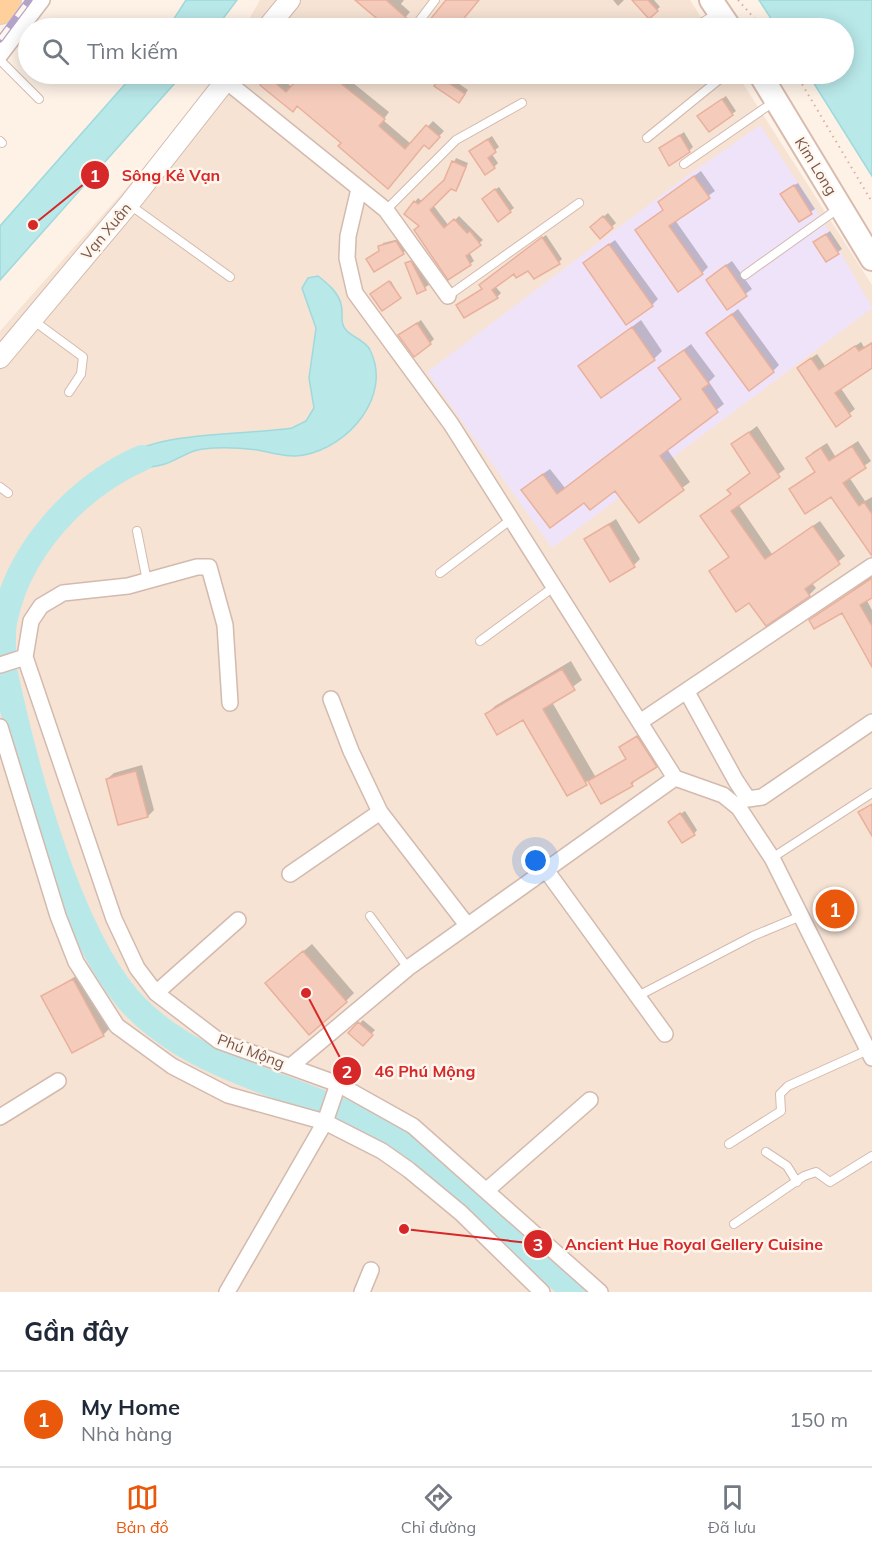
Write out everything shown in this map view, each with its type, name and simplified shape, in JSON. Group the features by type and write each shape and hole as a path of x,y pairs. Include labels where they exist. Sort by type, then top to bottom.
{"main road":[{"path":"0,11 8,0"},
{"name":"Kim Long","path":"766,84 872,259"}],"street":[{"path":"28,18 42,0"},
{"path":"276,18 291,0"},
{"path":"0,55 18,31"},
{"name":"Vạn Xuân","path":"0,358 129,204 223,84"},
{"path":"237,84 386,210 448,296"},
{"path":"359,189 348,236 347,258 355,293 451,424 513,518 675,778 713,790 739,808 772,858 870,1054"},
{"path":"639,722 872,566"},
{"path":"0,664 25,657 31,621 41,606 63,593 128,586 197,567 209,567 225,626 231,703"},
{"name":"Phú Mộng","path":"25,657 114,919 136,968 156,993 219,1041 291,1066 413,1126 600,1292"},
{"path":"687,692 748,799 762,796 872,722"},
{"path":"331,699 351,751 380,812 467,925"},
{"path":"0,727 58,916 76,962 117,1026 172,1066 228,1095 327,1118 409,1170 461,1213 542,1292"},
{"path":"291,1066 408,968 675,778"},
{"path":"290,874 380,812"},
{"path":"546,870 665,1034"},
{"path":"156,993 238,920"},
{"path":"0,1117 58,1081"},
{"path":"227,1292 327,1118 337,1090"},
{"path":"487,1190 590,1100"},
{"path":"362,1292 371,1270"}],"lane":[{"path":"422,18 435,0"},
{"path":"711,18 725,10"},
{"path":"0,60 18,78"},
{"path":"24,84 39,99"},
{"path":"647,138 714,84"},
{"path":"684,164 776,101"},
{"path":"386,210 456,140 522,103"},
{"path":"448,296 579,203"},
{"path":"129,204 230,277"},
{"path":"745,275 842,207"},
{"path":"32,319 83,357 81,374 69,392"},
{"path":"0,487 8,493"},
{"path":"440,573 513,518"},
{"path":"137,531 147,581"},
{"path":"480,641 555,586"},
{"path":"772,858 872,793"},
{"path":"370,916 408,968"},
{"path":"638,996 753,936 801,916"},
{"path":"729,1144 782,1111 780,1094 788,1086 870,1054"},
{"path":"766,1152 787,1166 797,1182"},
{"path":"734,1224 804,1176 816,1172 830,1182 872,1156"}],"path":[{"path":"725,10 742,18"},
{"path":"802,84 872,202"}],"shaded area":[{"path":"260,0 690,0 702,18 250,18"},
{"path":"213,84 743,84 872,285 872,1292 0,1292 0,331 205,99"},
{"path":"760,125 823,221 872,308 552,548 427,372 687,176"}],"water":[{"path":"186,0 237,0 224,18 174,18"},
{"path":"759,0 872,0 872,176 814,84 854,84 854,18 771,18"},
{"path":"125,84 174,84 0,280 0,226"},
{"path":"318,276 340,300 344,327 368,347 376,367 376,385 371,401 362,417 350,430 336,442 304,455 287,456 238,448 203,449 161,465 111,473 127,456 161,442 206,435 292,428 306,421 314,408 309,378 316,328 302,288 308,278"}],"building":[{"path":"355,0 386,0 406,18 376,18"},
{"path":"446,0 479,0 464,18 431,18"},
{"path":"632,0 648,0 658,11 648,18"},
{"path":"260,84 277,84 286,92 293,84 341,84 385,119 379,126 405,149 426,125 440,137 429,149 424,145 388,189 338,146 341,143 297,106 293,112"},
{"path":"435,84 450,84 465,94 459,103 434,86"},
{"path":"722,99 733,115 709,132 697,116"},
{"path":"680,135 690,152 669,166 659,148"},
{"path":"488,139 496,152 488,158 495,168 485,175 469,151"},
{"path":"452,161 466,167 456,191 451,189 430,210 444,228 454,219 467,233 470,231 481,245 466,256 471,265 448,280 414,230 419,226 404,214 414,201 418,204 444,180"},
{"path":"694,176 710,198 669,226 703,274 678,292 635,230 663,210 658,202"},
{"path":"794,185 812,214 799,222 780,194"},
{"path":"495,189 511,212 498,222 482,199"},
{"path":"603,216 613,228 600,239 590,227"},
{"path":"826,234 839,254 826,262 813,242"},
{"path":"542,237 560,264 534,279 528,271 516,278 514,274 492,290 498,298 464,318 456,305 482,289 479,285"},
{"path":"396,241 404,254 374,272 366,259 379,251 378,246"},
{"path":"609,244 653,306 626,325 583,263"},
{"path":"411,261 426,290 417,294 405,263"},
{"path":"726,265 747,296 727,310 706,280"},
{"path":"389,281 401,298 382,311 370,294"},
{"path":"732,314 774,372 749,391 706,333"},
{"path":"417,323 431,344 414,357 398,335"},
{"path":"632,327 655,360 601,398 578,366"},
{"path":"872,343 872,368 835,393 851,416 836,427 797,368 811,358 819,370 855,346 859,351"},
{"path":"684,350 709,384 702,389 718,412 660,456 684,490 639,523 615,491 590,510 584,503 550,528 521,490 543,474 557,494 681,399 658,368"},
{"path":"749,432 780,477 731,511 765,559 813,526 840,564 805,589 810,596 766,626 749,603 736,612 709,571 729,557 700,516 731,494 727,490 750,473 731,444"},
{"path":"852,446 866,468 843,483 859,506 864,502 872,514 872,556 831,497 805,514 789,489 815,472 806,458 821,448 829,461"},
{"path":"609,524 635,567 610,582 584,539"},
{"path":"872,578 872,598 860,605 872,626 872,667 842,613 814,629 809,620"},
{"path":"562,669 575,690 543,709 587,785 567,796 523,720 497,735 485,714"},
{"path":"637,736 657,767 631,783 633,786 601,804 588,781 626,759 619,747"},
{"path":"136,771 148,817 118,825 106,779"},
{"path":"872,804 872,836 858,812"},
{"path":"680,813 695,835 682,843 668,822"},
{"path":"303,951 347,1002 309,1035 265,983"},
{"path":"73,979 104,1036 72,1053 41,996"},
{"path":"358,1022 373,1035 363,1046 348,1033"}],"waterway":[{"path":"3,651 4,622 13,592 38,544 74,502 118,470 142,458"},
{"path":"5,674 37,799 68,889 86,931 106,968 128,999 155,1024 184,1045 249,1076 351,1116 409,1148 435,1166 483,1206 574,1292"}],"railway":[{"path":"0,39 29,0"}],"place":[{"name":"Sông Kẻ Vạn","path":"33,225"},
{"name":"My Home","path":"835,909"},
{"name":"46 Phú Mộng","path":"306,993"},
{"name":"Ancient Hue Royal Gellery Cuisine","path":"404,1229"}]}
